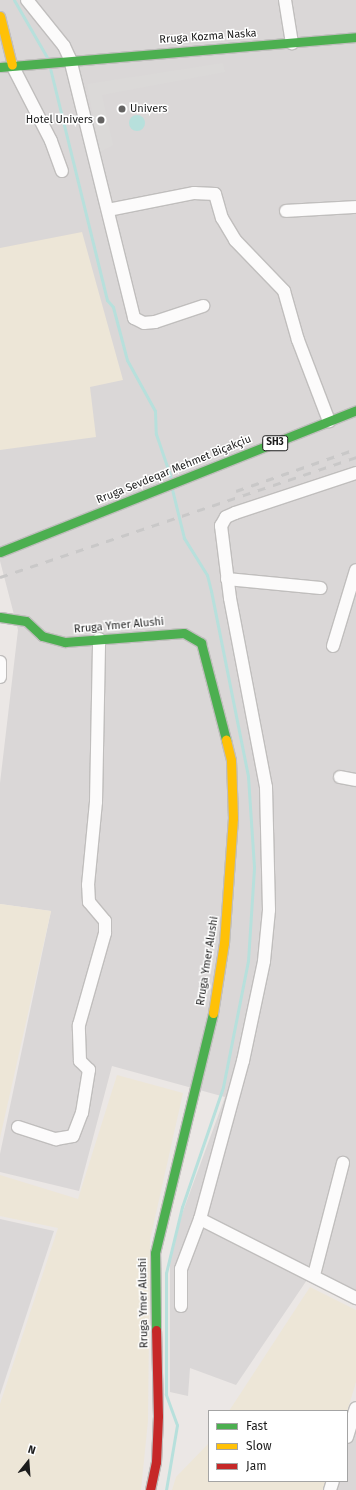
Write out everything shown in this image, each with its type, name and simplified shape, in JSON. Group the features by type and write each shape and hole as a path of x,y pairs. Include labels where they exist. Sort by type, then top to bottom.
{"street":[{"path":"27,0 64,46 66,59 108,210 134,318 144,324 155,322 203,306"},
{"path":"285,0 292,43"},
{"path":"0,16 6,66 52,141 62,171"},
{"name":"Rruga Kozma Naska","path":"6,66 66,59 356,37"},
{"path":"108,210 194,193 215,194 222,218 235,240 284,291 298,340 329,422"},
{"path":"286,211 356,207"},
{"name":"Rruga Sevdeqar Mehmet Biçakçiu","path":"0,552 356,410"},
{"path":"181,1306 181,1269 200,1219 251,1026 264,961 270,878 266,787 226,579 221,534 226,517 356,473"},
{"path":"333,646 356,570"},
{"path":"226,579 321,588"},
{"name":"Rruga Ymer Alushi","path":"0,617 26,621 42,636 65,642 184,633 201,643 231,760 233,818 224,943 210,1033 155,1253 158,1416 156,1462 150,1490"},
{"path":"18,1127 56,1139 73,1136 82,1113 89,1070 80,1061 79,1025 105,933 105,921 90,902 88,885 96,802 99,639"},
{"path":"0,662 0,678"},
{"path":"340,777 356,780"},
{"path":"314,1275 343,1164"},
{"path":"200,1219 314,1275 356,1298"},
{"path":"348,1434 356,1408"}],"shaded area":[{"path":"0,0 356,0 356,1292 313,1271 236,1385 190,1368 188,1396 170,1392 170,1261 182,1214 225,1097 112,1066 79,1191 0,1172 0,1154 51,911 0,904 0,783 18,630 0,561"},
{"name":"Hotel Univers","path":"223,63 225,72 102,95 113,145 100,152 87,84"},
{"path":"82,232 123,380 90,387 96,437 0,450 0,248"},
{"path":"0,904 51,911 0,1138"},
{"path":"117,1075 183,1093 150,1240 148,1421 141,1490 0,1490 0,1404 58,1228 0,1216 0,1175 78,1199"},
{"path":"0,1219 54,1231 0,1395"},
{"path":"310,1287 356,1310 356,1382 348,1410 230,1410"},
{"path":"356,1403 356,1490 330,1490 333,1482 348,1482 348,1430"},
{"path":"208,1444 208,1482 326,1482 323,1490 172,1490 176,1477"}],"water":[{"path":"137,115 144,120 145,123 140,130 137,131 130,126 129,123 134,116"}],"waterway":[{"path":"14,0 48,59"},
{"path":"50,68 107,300 113,307 127,360 155,411 156,434 171,478"},
{"path":"166,1490 177,1425 166,1394 166,1273 182,1207 223,1087 248,961 254,867 248,776 211,591 207,575 184,538 172,489"}],"railway":[{"path":"236,491 356,449"},
{"path":"0,577 356,457"}],"traffic: fast":[{"path":"0,67 356,37"},
{"path":"0,552 356,410"},
{"path":"0,617 26,621 42,636 65,642 184,633 201,643 226,740"},
{"path":"156,1330 155,1253 213,1013"}],"traffic: slow":[{"path":"0,16 12,65"},
{"path":"213,1013 224,943 233,818 231,760 226,740"}],"traffic: jam":[{"path":"150,1490 156,1462 158,1416 156,1330"}],"place":[{"name":"Univers","path":"122,109"},
{"name":"Hotel Univers","path":"101,120"}]}
